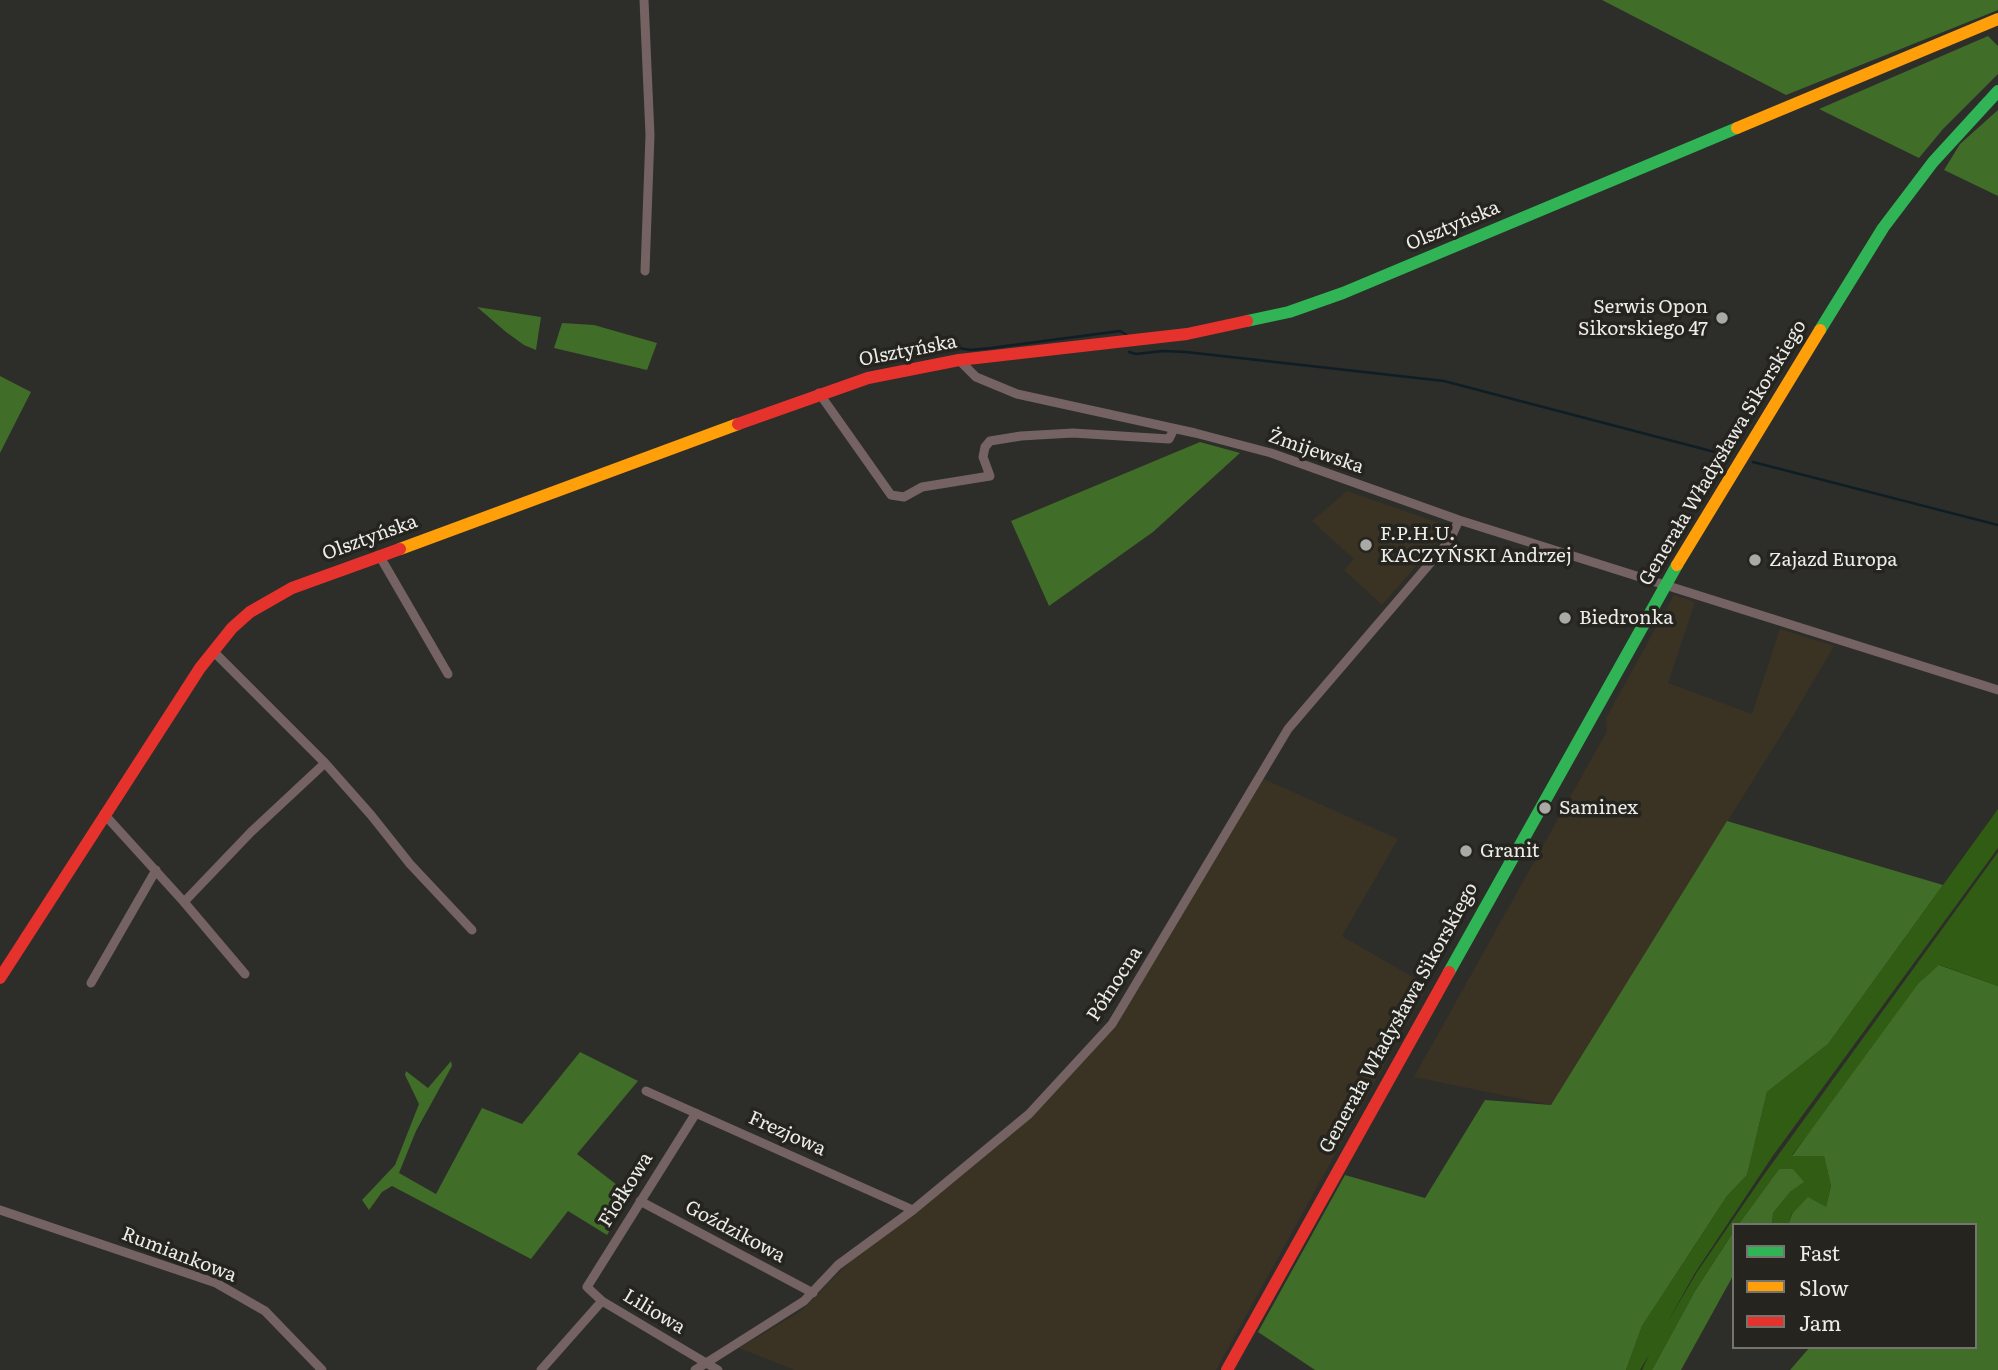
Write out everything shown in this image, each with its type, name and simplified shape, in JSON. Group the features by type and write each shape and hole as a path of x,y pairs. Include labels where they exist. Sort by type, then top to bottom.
{"street":[{"path":"644,0 650,135 645,271"},
{"name":"Olsztyńska","path":"0,978 104,814 213,651 232,628 274,596 819,393 881,375 959,360 1187,334 1289,312 1343,293 1998,19"},
{"name":"Generała Władysława Sikorskiego","path":"1227,1370 1664,586 1883,228 1933,162 1998,91"},
{"name":"Żmijewska","path":"959,360 976,377 1017,394 1271,453 1459,520 1998,690"},
{"path":"819,393 891,495 904,497 922,487 990,477 983,457 985,447 990,441 1073,433 1169,439 1174,429"},
{"name":"Północna","path":"695,1370 791,1311 813,1293 838,1265 913,1210 1028,1114 1120,1015 1288,729 1450,540 1459,520"},
{"path":"379,555 448,674"},
{"path":"213,651 325,763 410,864 472,930"},
{"path":"184,902 251,832 325,763"},
{"path":"104,814 245,974"},
{"path":"91,983 156,870"},
{"name":"Frezjowa","path":"646,1091 913,1210"},
{"name":"Fiołkowa","path":"587,1287 696,1113"},
{"name":"Goździkowa","path":"640,1201 813,1293"},
{"name":"Rumiankowa","path":"0,1210 216,1283 265,1311 322,1370"},
{"name":"Liliowa","path":"587,1287 602,1301 718,1370"},
{"path":"541,1370 602,1301"}],"shaded area":[{"path":"1347,491 1445,525 1446,532 1382,605 1344,570 1354,559 1312,521"},
{"path":"1674,595 1695,602 1668,683 1752,714 1780,629 1834,646 1551,1105 1414,1077 1607,731 1606,718"},
{"path":"1257,776 1398,839 1342,936 1428,986 1216,1370 795,1370 739,1348 801,1311 855,1256 1032,1114 1117,1025"}],"green space":[{"path":"1602,0 1998,0 1998,10 1786,95"},
{"path":"1988,36 1998,46 1998,74 1943,129 1919,158 1819,109"},
{"path":"1998,110 1998,196 1944,170 1960,144"},
{"path":"477,307 541,317 536,350 506,332"},
{"path":"562,323 594,325 657,343 647,370 554,348"},
{"path":"0,376 31,392 0,453"},
{"path":"1200,442 1240,453 1153,532 1049,606 1011,521"},
{"path":"1998,809 1998,848 1772,1157 1695,1273 1667,1323 1697,1272 1763,1176 1998,852 1998,986 1940,965 1792,1155 1824,1156 1831,1186 1826,1207 1792,1213 1789,1223 1772,1223 1773,1213 1791,1191 1779,1169 1739,1223 1732,1223 1732,1234 1695,1291 1652,1370 1642,1370 1649,1355 1640,1370 1626,1370 1642,1326 1727,1196 1747,1175 1767,1092 1828,1044"},
{"path":"1727,821 1943,885 1828,1044 1767,1092 1747,1175 1727,1196 1642,1326 1626,1370 1315,1370 1258,1332 1345,1175 1425,1198 1485,1100 1551,1105"},
{"path":"1939,965 1998,986 1998,1370 1790,1370 1808,1349 1977,1349 1977,1223 1789,1223 1792,1214 1808,1197 1826,1207 1831,1186 1824,1156 1792,1156 1918,984"},
{"path":"580,1052 638,1081 577,1154 630,1195 607,1235 568,1211 531,1259 392,1186 382,1192 369,1210 362,1200 395,1165 419,1104 405,1075 406,1071 428,1088 451,1061 452,1066 416,1131 399,1173 436,1194 482,1108 522,1124"},
{"path":"1779,1169 1793,1169 1804,1182 1791,1191 1773,1213 1772,1223 1739,1223"},
{"path":"1732,1234 1732,1278 1681,1370 1652,1370 1695,1291"}],"waterway":[{"path":"959,348 991,348 1120,331 1127,335"},
{"path":"1129,352 1186,352 1444,381 1730,456"},
{"path":"1753,462 1998,525"}],"traffic: fast":[{"path":"1820,330 1883,228 1933,162 1998,91"},
{"path":"1247,321 1289,312 1343,293 1737,128"},
{"path":"1449,972 1677,565"}],"traffic: slow":[{"path":"1737,128 1998,19"},
{"path":"1677,565 1820,330"},
{"path":"400,549 738,424"}],"traffic: jam":[{"path":"738,424 868,378 959,360 1187,334 1247,321"},
{"path":"0,978 200,668 232,628 250,612 292,588 400,549"},
{"path":"1227,1370 1449,972"}],"place":[{"name":"Serwis Opon Sikorskiego 47","path":"1722,318"},
{"name":"F.P.H.U. KACZYŃSKI Andrzej","path":"1366,545"},
{"name":"Zajazd Europa","path":"1755,560"},
{"name":"Biedronka","path":"1565,618"},
{"name":"Saminex","path":"1545,808"},
{"name":"Granit","path":"1466,851"}]}
